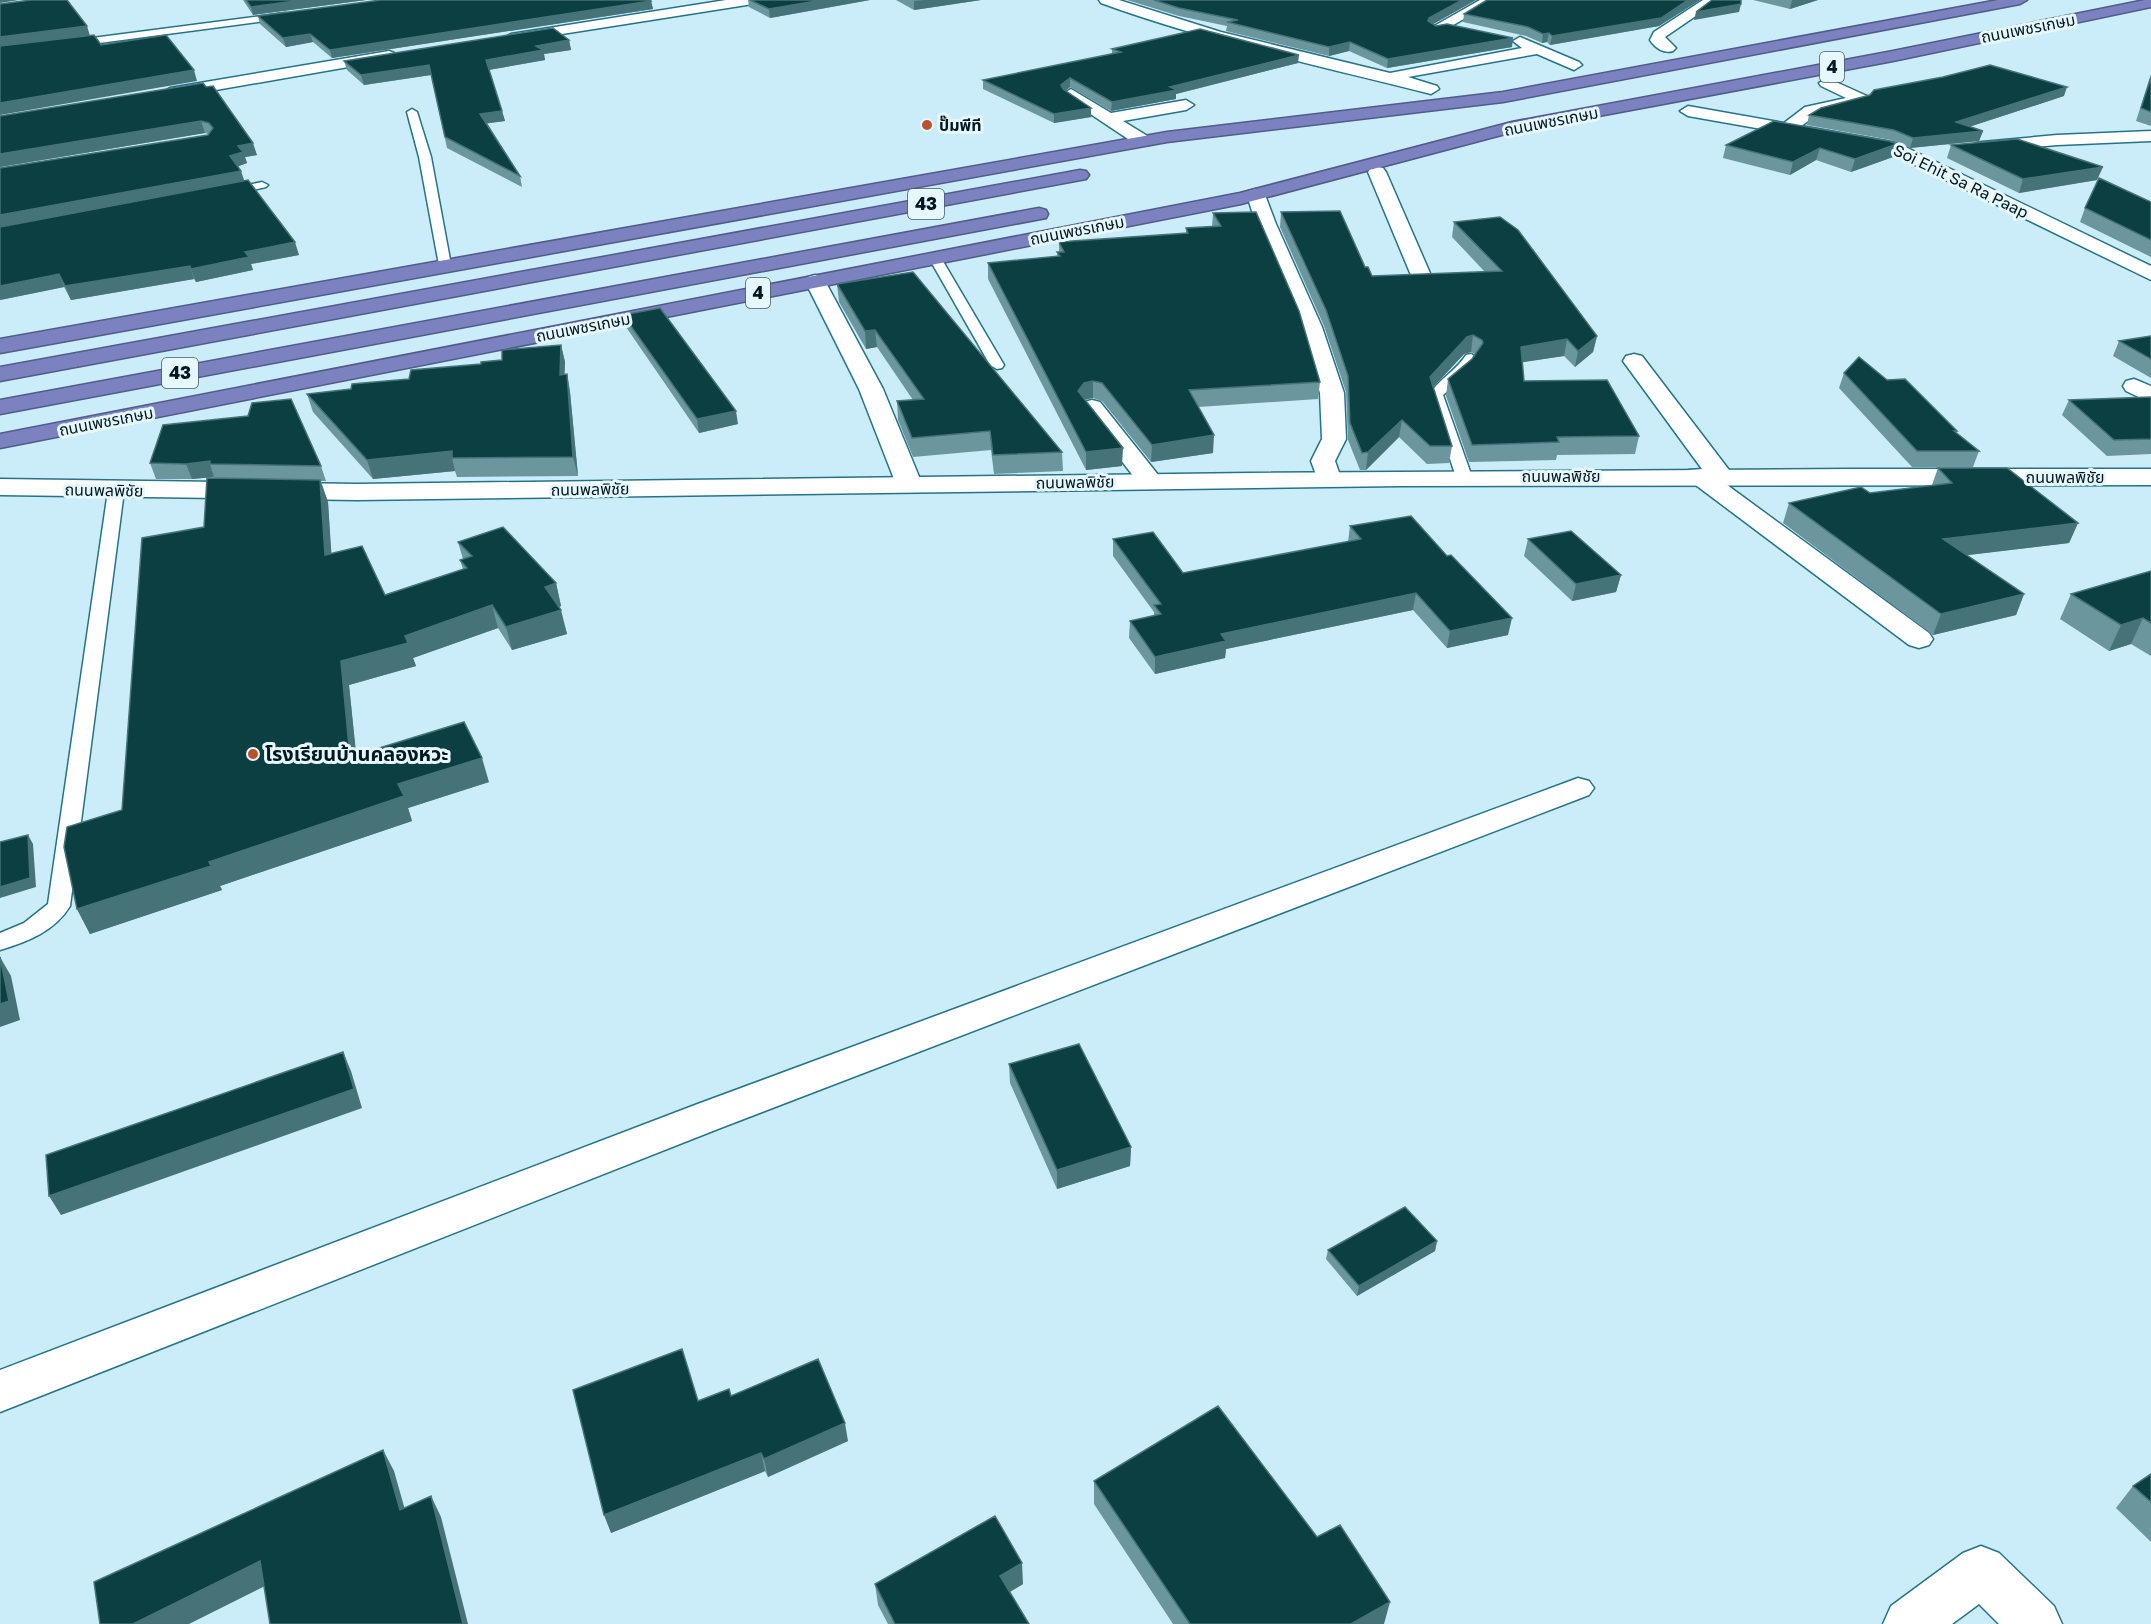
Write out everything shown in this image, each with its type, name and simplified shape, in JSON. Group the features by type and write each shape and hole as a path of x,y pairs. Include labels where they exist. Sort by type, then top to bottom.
{"highway":[{"path":"1786,28 1950,0"},
{"path":"1800,41 1956,0"},
{"name":"ถนนเพชรเกษม","path":"0,346 1143,141 1503,97 2020,0"},
{"name":"ถนนเพชรเกษม","path":"0,441 1249,196 1512,127 1893,56 2151,3"},
{"path":"1893,56 2117,26"},
{"path":"1682,112 2071,33"},
{"path":"1644,52 1674,47"},
{"path":"1541,70 1580,64"},
{"path":"1167,137 1437,88"},
{"path":"1221,149 1503,97"},
{"path":"1265,173 1512,127"},
{"path":"1249,196 1492,150"},
{"name":"43","path":"0,374 1103,171"},
{"name":"43","path":"0,407 1054,212"}],"street":[{"path":"498,40 753,0"},
{"path":"1106,0 1135,11 1319,61 1437,88"},
{"path":"1429,33 1490,0"},
{"path":"1674,47 1657,40 1659,35 1712,0"},
{"path":"1135,11 1153,4"},
{"path":"1445,25 1467,30"},
{"path":"1510,39 1580,64"},
{"path":"1390,76 1539,49"},
{"path":"151,96 405,54"},
{"path":"1788,128 1811,111 1861,99 1827,83"},
{"path":"174,93 184,112"},
{"path":"1071,94 1143,141"},
{"path":"1110,118 1186,105"},
{"name":"Soi Ehit Sa Ra Paap","path":"1682,112 1876,143 1908,155 2151,274"},
{"path":"1965,149 2056,140 2151,136"},
{"path":"1908,155 1942,151"},
{"path":"1377,172 1424,280"},
{"path":"1249,196 1266,224 1311,327 1332,393 1334,440 1323,461 1329,478"},
{"path":"815,281 871,389 909,484"},
{"path":"1634,361 1709,475 1919,639"},
{"path":"1092,407 1150,481"},
{"name":"ถนนพลพิชัย","path":"0,487 116,491 443,491 1329,478 1709,475 2151,477"},
{"path":"0,1391 709,1116 1578,788"},
{"path":"1910,1624 1981,1571 2036,1624"}],"lane":[{"path":"58,45 292,15"},
{"path":"412,112 425,156 445,265"},
{"path":"216,194 262,185"},
{"path":"935,258 997,364"},
{"path":"1464,477 1436,395 1442,386 1466,371 1471,358"},
{"path":"0,942 22,935 45,923 59,906 116,491"}],"building":[{"path":"31,0 67,0 87,26 0,37 0,4"},
{"path":"246,0 303,0 251,7"},
{"path":"381,0 651,1 330,50 310,34 283,38 258,16"},
{"path":"750,0 822,0 769,9"},
{"path":"1154,0 1462,0 1429,18 1428,21 1436,26 1447,24 1513,38 1388,59 1350,42 1329,47 1227,22 1238,20 1179,8"},
{"path":"1487,0 1688,0 1661,18 1552,36 1528,27 1464,14"},
{"path":"1712,0 1741,0 1741,4 1696,12"},
{"path":"553,28 569,40 536,46 543,50 486,60 502,111 480,114 520,176 445,137 429,65 361,75 344,61"},
{"path":"1200,29 1299,55 1170,87 1177,90 1112,102 1070,78 1061,85 1063,89 1091,108 1054,114 983,80 1121,52 1112,49"},
{"path":"94,35 101,45 166,35 194,70 0,103 0,46"},
{"path":"1990,65 2067,87 1956,122 1983,131 1913,138 1894,130 1809,115 1821,108 1870,95 1874,90 1943,77"},
{"path":"2151,77 2151,112 2141,108"},
{"path":"203,83 206,87 213,86 253,143 238,146 243,152 230,156 241,171 0,215 0,168 208,135 213,128 209,123 201,121 0,154 0,116"},
{"path":"1774,121 1897,144 1855,159 1820,148 1793,162 1726,145"},
{"path":"2017,139 2103,167 2023,179 1951,145"},
{"path":"2099,178 2151,202 2151,240 2085,208"},
{"path":"248,180 295,242 245,252 249,257 191,269 190,266 65,286 59,274 0,286 0,227"},
{"path":"1340,211 1365,267 1368,267 1372,276 1502,271 1454,222 1500,217 1518,230 1597,336 1578,351 1567,339 1521,347 1524,381 1607,380 1639,436 1557,437 1559,442 1472,445 1448,379 1472,359 1483,343 1473,335 1467,337 1430,377 1452,446 1430,446 1402,420 1368,452 1362,453 1350,423 1348,376 1326,310 1281,212"},
{"path":"1256,212 1299,311 1320,382 1189,390 1214,435 1152,445 1102,383 1093,381 1084,383 1078,391 1123,448 1086,452 988,263 1060,256 1057,252 1064,252 1059,242 1188,233 1186,228 1221,226 1213,213"},
{"path":"913,272 1062,452 993,455 990,431 912,438 897,401 924,399 875,330 865,331 837,284"},
{"path":"660,308 736,411 697,419 623,315"},
{"path":"2151,336 2151,359 2119,341"},
{"path":"561,345 560,375 567,374 573,457 452,458 452,451 367,460 307,394 351,389 352,384 409,379 411,370 502,360 502,350"},
{"path":"1859,357 1887,380 1905,379 1957,431 1954,431 1979,451 1917,451 1844,373"},
{"path":"2151,397 2151,439 2114,440 2069,400"},
{"path":"291,399 321,466 210,464 210,461 186,464 150,463 163,425 248,416 252,403"},
{"path":"1938,468 2007,468 2078,523 1943,539 2024,594 1941,614 1789,503 1861,487 1870,493 1952,483"},
{"path":"207,478 320,480 325,555 362,546 385,595 467,568 460,560 472,556 458,542 503,527 556,583 545,587 561,610 506,627 492,605 405,636 408,643 341,661 350,757 464,722 482,758 398,784 404,796 209,862 211,866 77,909 64,847 67,827 122,810 142,538 204,527"},
{"path":"1411,516 1447,556 1451,555 1512,618 1450,631 1416,593 1221,634 1226,641 1155,657 1130,621 1161,614 1154,605 1161,604 1113,539 1153,532 1183,573 1361,539 1350,526"},
{"path":"1571,531 1621,575 1576,584 1528,539"},
{"path":"2151,571 2151,623 2143,618 2121,625 2071,594"},
{"path":"28,835 30,878 0,887 0,842"},
{"path":"0,957 9,1001 0,1004"},
{"path":"1079,1044 1131,1147 1057,1170 1009,1064"},
{"path":"343,1052 354,1089 49,1196 46,1155"},
{"path":"1405,1207 1437,1241 1359,1286 1328,1250"},
{"path":"682,1349 698,1401 729,1389 731,1396 818,1359 845,1423 764,1459 761,1453 604,1515 573,1390"},
{"path":"1218,1406 1317,1537 1340,1525 1390,1602 1351,1624 1190,1624 1094,1481"},
{"path":"383,1450 400,1510 431,1496 463,1624 270,1624 260,1561 133,1624 100,1624 94,1582"},
{"path":"2151,1474 2151,1502 2133,1486"},
{"path":"995,1516 1022,1563 1000,1576 1029,1624 895,1624 875,1584"}],"place":[{"name":"ปั๊มพีที","path":"927,125"},
{"name":"โรงเรียนบ้านคลองหวะ","path":"253,754"}]}
